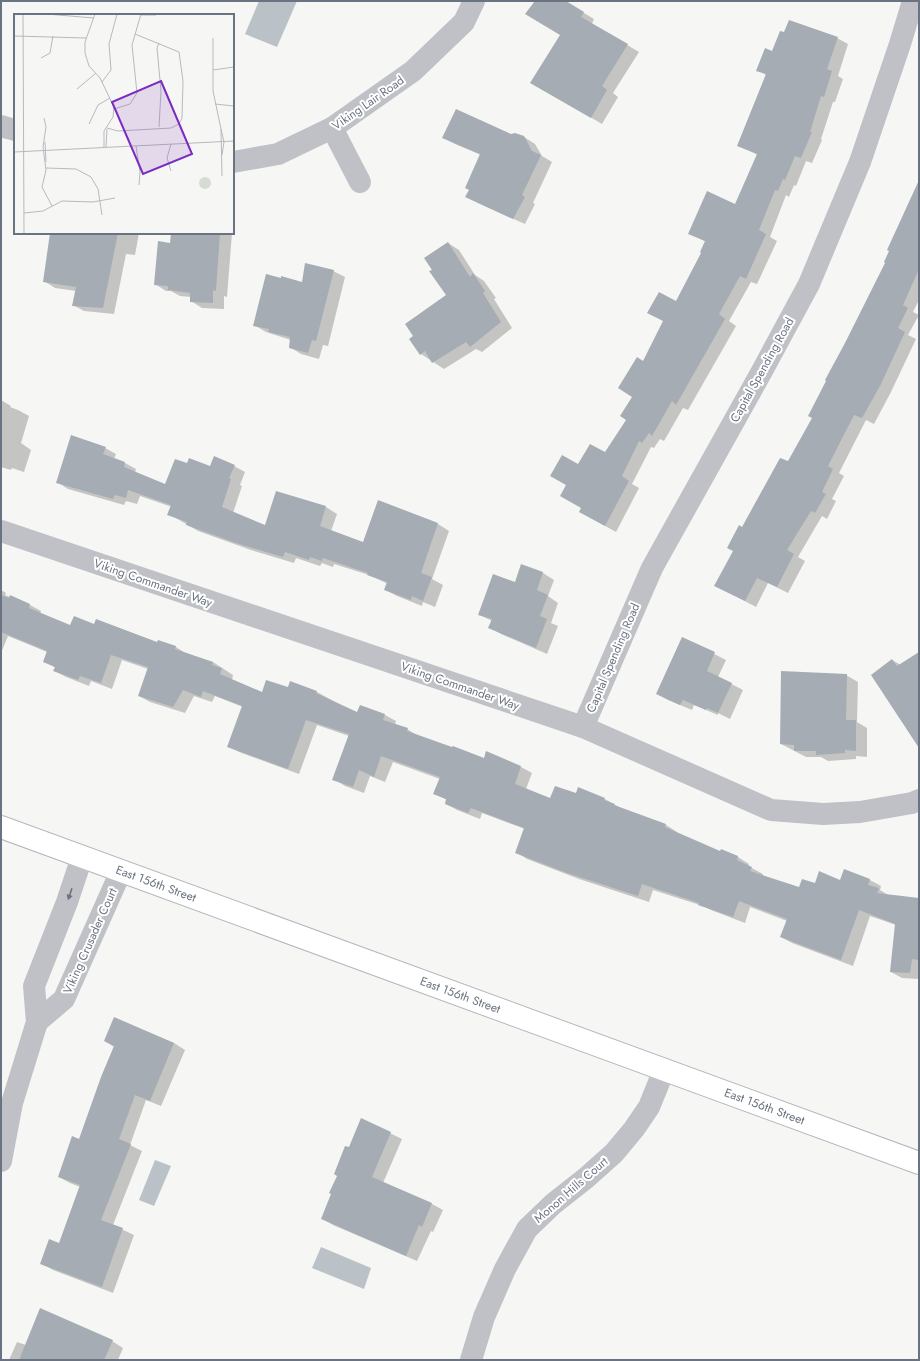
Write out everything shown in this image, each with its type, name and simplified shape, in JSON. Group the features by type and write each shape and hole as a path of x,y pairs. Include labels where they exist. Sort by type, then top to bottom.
{"street":[{"name":"Viking Lair Road","path":"234,162 278,154 332,128 413,71 464,22 474,1"},
{"name":"Capital Spending Road","path":"583,727 652,568 759,378 809,284 860,162 913,1"},
{"path":"1,126 14,130"},
{"path":"332,128 360,182"},
{"name":"Viking Commander Way","path":"1,531 583,727 771,810 823,814 860,812 912,803 919,800"},
{"name":"East 156th Street","path":"1,827 919,1163"},
{"path":"1,1161 12,1103 37,1022 34,986 67,902 82,857"},
{"name":"Viking Crusader Court","path":"37,1022 64,999 120,871"},
{"name":"Monon Hills Court","path":"471,1360 484,1317 502,1276 527,1229 553,1204 586,1178 614,1153 634,1129 648,1107 664,1070"}],"shaded area":[{"path":"259,1 297,1 277,47 245,34"},
{"path":"155,1160 171,1166 154,1206 139,1200"},
{"path":"321,1247 371,1268 364,1289 312,1268"}],"building":[{"path":"535,1 566,1 584,12 581,17 628,44 602,86 607,90 591,118 530,83 560,35 525,14"},
{"path":"789,20 838,37 827,69 832,71 824,97 821,96 810,132 812,132 801,158 795,156 785,180 783,179 778,191 775,190 759,230 766,234 746,279 740,276 719,314 725,319 676,405 672,401 652,436 649,433 642,443 639,441 622,476 629,481 605,526 579,512 581,508 560,496 566,485 550,476 562,455 578,464 590,444 605,452 626,420 620,416 632,397 618,388 637,357 643,361 663,321 647,313 659,292 676,301 701,253 700,252 705,241 688,234 707,191 735,204 757,154 737,146 766,74 756,71 765,48 772,51 780,31 784,32"},
{"path":"456,109 511,134 515,133 524,136 532,151 541,155 522,195 525,197 513,219 465,197 469,190 465,188 480,154 442,138"},
{"path":"919,180 919,269 903,305 908,308 898,328 905,332 880,386 862,418 854,415 828,466 833,469 822,492 826,494 815,513 811,511 787,550 794,554 777,587 757,578 745,601 714,586 733,551 727,548 739,525 742,527 780,458 788,461 812,418 808,416 885,263 884,262 889,251 887,250"},
{"path":"50,234 118,234 103,308 72,306 76,287 43,282"},
{"path":"171,234 220,234 216,291 213,290 213,303 190,302 190,293 168,290 168,286 154,285 158,241 170,243"},
{"path":"448,242 470,277 473,273 485,291 483,293 501,322 470,347 466,342 432,363 425,351 420,355 409,339 413,336 405,324 446,295 429,271 432,270 424,258"},
{"path":"305,263 334,270 316,341 312,340 308,353 289,348 290,337 268,332 269,329 253,326 266,274 281,278 281,276 302,282"},
{"path":"71,435 106,447 103,454 125,462 124,467 165,484 175,459 187,463 189,458 210,466 214,456 235,465 229,478 231,479 222,507 265,525 276,491 326,506 320,526 363,542 378,500 438,523 421,573 432,577 423,601 412,596 411,600 384,590 387,582 367,575 368,573 323,558 322,561 310,557 309,560 285,552 283,557 239,544 186,525 187,522 167,515 171,505 128,490 126,498 115,495 113,499 56,483"},
{"path":"521,564 543,572 537,590 548,595 540,616 547,619 536,648 488,628 492,619 478,615 493,574 515,582"},
{"path":"1,595 9,598 10,595 30,604 29,608 70,625 74,616 94,624 96,619 157,642 158,640 176,646 175,649 213,662 212,665 222,668 220,674 262,692 266,680 288,687 290,681 317,691 316,693 357,712 360,705 385,714 383,720 408,728 407,731 484,758 486,751 521,766 515,784 550,798 555,786 576,793 578,787 605,798 604,800 615,804 614,805 666,824 665,827 720,851 721,849 738,856 737,860 752,867 750,871 799,887 802,879 815,883 819,871 840,880 844,869 870,879 868,885 879,888 877,893 919,898 919,960 912,959 910,973 890,972 895,924 859,910 841,960 780,937 787,919 739,901 733,917 698,905 699,903 642,884 638,896 567,873 515,853 524,828 471,808 468,813 445,804 446,799 433,794 440,777 381,756 374,777 359,770 353,787 332,780 349,734 306,720 288,769 227,747 242,706 203,691 201,697 183,690 173,707 138,696 148,667 111,655 101,683 80,676 78,680 53,671 55,667 43,662 47,651 1,632"},
{"path":"682,637 715,652 707,671 732,683 718,713 707,708 706,710 683,700 680,705 656,694"},
{"path":"919,652 919,748 871,675 892,659 897,666"},
{"path":"781,671 847,674 846,720 856,720 856,751 845,750 845,753 816,755 816,751 794,751 794,745 780,744"},
{"path":"114,1017 174,1043 150,1101 135,1095 119,1139 131,1144 101,1220 123,1228 102,1287 40,1264 49,1239 59,1243 80,1185 58,1177 72,1136 79,1139 101,1077 114,1046 104,1041"},
{"path":"361,1118 391,1132 372,1177 432,1203 422,1227 419,1225 406,1256 321,1219 331,1194 329,1193 337,1176 334,1174 345,1146 349,1147"},
{"path":"40,1308 113,1340 104,1360 19,1360"}]}
